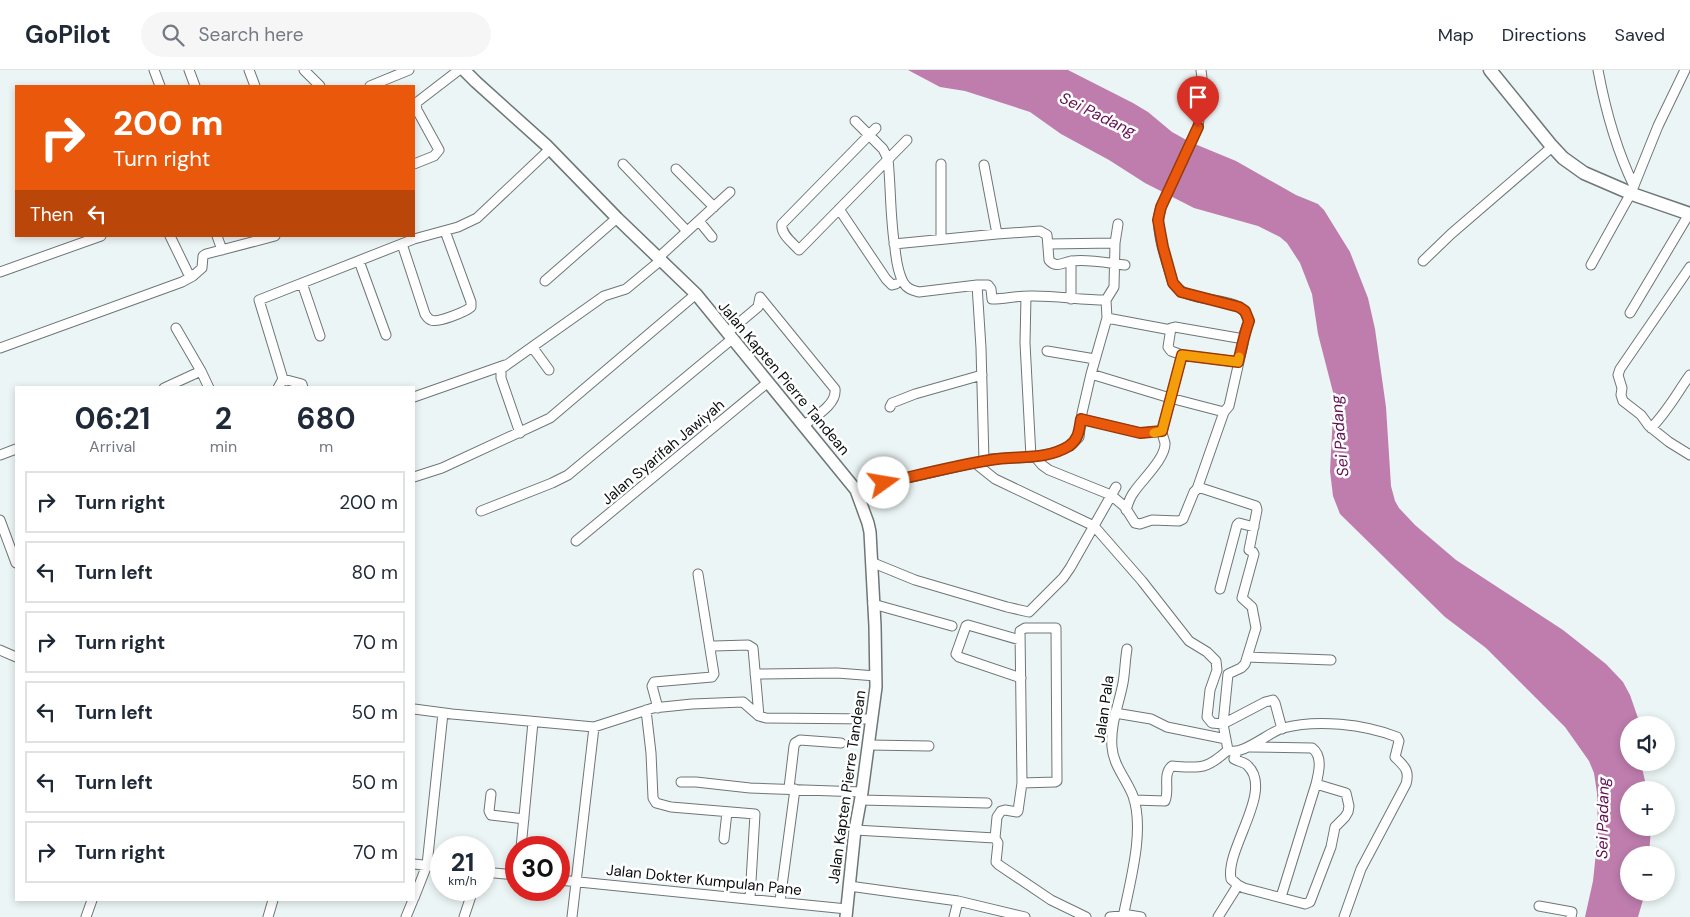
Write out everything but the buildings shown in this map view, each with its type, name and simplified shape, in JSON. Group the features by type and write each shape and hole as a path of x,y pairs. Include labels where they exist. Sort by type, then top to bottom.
{"main road":[{"name":"Jalan Kapten Pierre Tandean","path":"464,70 550,149 617,218 696,294 856,490 870,528 876,676 869,745 855,830 846,913"},
{"path":"1490,70 1563,158 1584,173 1632,189 1690,214"}],"street":[{"path":"154,70 160,85"},
{"path":"190,70 195,85"},
{"path":"249,70 255,85"},
{"path":"304,70 319,85"},
{"path":"372,85 409,70"},
{"path":"415,164 434,156 439,150 417,110 416,103 459,70"},
{"path":"1026,296 1024,343 1033,457 1049,470 1114,491 1135,523 1140,524 1152,520 1179,521 1183,519 1197,489 1224,412 1229,406 1243,344 1242,340 1249,321 1245,311 1239,307 1181,292 1175,288 1163,247 1158,220 1161,207 1198,127 1204,86 1201,70"},
{"path":"1598,70 1601,88 1632,189"},
{"path":"1591,264 1632,189 1658,126 1685,70"},
{"path":"855,121 873,132 888,159 891,225 896,261 902,281 911,290 926,291 988,285 990,286 992,299 1026,296 1061,296 1071,299 1106,300"},
{"path":"873,132 782,224 783,232 799,250 907,140"},
{"path":"1423,261 1451,234 1552,147"},
{"path":"279,386 283,379 260,300 402,244 458,227 477,218 550,149"},
{"path":"624,164 687,231"},
{"path":"941,164 941,239"},
{"path":"984,165 997,234"},
{"path":"676,169 714,207"},
{"path":"520,433 501,378 501,370 604,296 626,289 730,192"},
{"path":"839,209 886,279 892,285 896,284"},
{"path":"1630,313 1690,214"},
{"path":"546,281 617,218"},
{"path":"699,221 712,237"},
{"path":"856,490 984,461 1033,457 1056,452 1070,446 1079,437 1091,374 1107,318 1106,300 1114,288 1115,243 1118,224"},
{"path":"402,244 425,314 428,318 436,320 466,311 471,307 471,302 445,231"},
{"path":"894,244 1040,231 1045,232 1047,235 1049,260 1057,265 1071,261 1125,264"},
{"path":"0,272 98,237"},
{"path":"170,237 188,273 193,276"},
{"path":"217,237 222,250"},
{"path":"0,348 182,282 202,268 203,256 222,250 242,240 267,237"},
{"path":"1048,244 1115,243"},
{"path":"359,261 386,335"},
{"path":"1071,261 1071,299"},
{"path":"1690,267 1620,368 1618,375 1622,388 1622,401 1645,419 1651,428 1690,455"},
{"path":"302,283 320,336"},
{"path":"977,285 984,461"},
{"path":"415,477 442,468 550,418 696,294"},
{"path":"481,511 552,484 568,475 729,336 758,307 760,298 835,389 836,396 832,401 803,426"},
{"path":"1107,318 1171,330 1175,327 1242,340"},
{"path":"176,328 208,386"},
{"path":"1171,330 1168,347 1171,351 1182,355 1238,362"},
{"path":"533,348 549,370"},
{"path":"1047,351 1095,359"},
{"path":"1126,510 1128,501 1134,491 1149,474 1164,448 1165,443 1162,431 1182,355"},
{"path":"415,397 506,365"},
{"path":"168,386 201,371"},
{"path":"1091,374 1224,412"},
{"path":"890,407 892,403 915,394 982,375"},
{"path":"1651,428 1663,416 1670,402 1690,375"},
{"path":"283,379 302,384 302,386"},
{"name":"Jalan Syarifah Jawiyah","path":"576,541 767,383"},
{"path":"1081,419 1140,433 1162,431"},
{"path":"0,455 15,449"},
{"path":"975,463 995,478 1094,526 1142,582 1188,641 1214,657 1218,664 1210,690 1207,718 1212,723 1223,724 1265,702 1273,700 1282,729"},
{"path":"1197,489 1201,488 1256,506 1257,510 1249,550"},
{"path":"871,562 915,580 1029,612 1063,578 1078,556 1114,491"},
{"path":"0,520 15,556"},
{"path":"1220,589 1238,524 1254,527"},
{"path":"1231,547 1249,550 1254,554 1242,598 1252,607 1256,628 1244,664 1241,668 1228,674 1223,724 1226,746 1232,751 1234,759 1245,763 1251,770 1256,792 1230,869 1231,879 1238,885 1252,891 1305,904 1310,902 1331,847 1335,827 1348,812 1348,796 1346,793 1316,784"},
{"path":"658,708 652,686 654,682 710,678 714,676 698,574"},
{"path":"873,604 952,626"},
{"path":"1020,640 968,625 956,654 959,658 1021,678"},
{"path":"1022,783 1055,782 1057,780 1057,629 1025,628 1020,632 1022,783 1018,811 1001,811 997,817 995,838 998,843 996,862 1051,900 1086,917"},
{"path":"710,649 714,646 750,645 753,648 759,716"},
{"name":"Jalan Pala","path":"1123,916 1135,847 1137,822 1134,800 1113,754 1112,746 1115,714 1123,682 1127,649"},
{"path":"0,650 15,657"},
{"path":"1247,657 1331,660"},
{"path":"755,674 837,673 876,676"},
{"path":"415,709 594,727 646,710 692,704 743,702 759,716 780,719 872,719"},
{"path":"646,710 651,753 653,798 656,803 671,807 756,814 750,898"},
{"path":"415,894 427,866 442,713"},
{"path":"1115,714 1151,719 1167,727 1226,739"},
{"path":"522,836 533,722"},
{"path":"1134,800 1165,801 1167,795 1167,773 1172,766 1204,767 1232,751 1247,747 1282,729 1302,725 1346,725 1378,729 1397,737 1399,741 1395,757 1408,771 1406,784 1361,869 1344,917"},
{"path":"572,917 594,727"},
{"path":"780,901 792,789 794,746 800,740 842,743"},
{"path":"869,745 929,746"},
{"path":"1247,747 1312,748 1319,756 1319,771 1316,784 1282,898"},
{"path":"681,782 750,788 792,789 861,796 987,803"},
{"path":"491,794 489,811 491,815 524,819"},
{"path":"724,839 727,812"},
{"path":"855,830 995,838"},
{"path":"415,864 430,866"},
{"name":"Jalan Dokter Kumpulan Pane","path":"570,881 780,901 846,913"},
{"path":"1218,917 1238,885"},
{"path":"849,886 958,901 1025,917"},
{"path":"86,917 92,901"},
{"path":"268,917 274,901"},
{"path":"406,917 412,901"},
{"path":"464,917 470,901"},
{"path":"954,917 958,901"},
{"path":"1539,906 1572,912 1571,917"},
{"path":"1110,917 1141,917"}],"water":[{"name":"Sei Padang","path":"908,70 1068,70 1133,103 1148,112 1172,132 1190,142 1236,161 1296,195 1318,204 1324,210 1350,252 1368,298 1375,329 1386,407 1391,486 1399,508 1415,525 1456,560 1563,630 1606,664 1623,682 1630,695 1637,716 1620,716 1620,771 1643,771 1645,781 1620,781 1620,836 1650,836 1650,846 1620,846 1620,901 1643,901 1638,917 1585,917 1593,881 1598,834 1597,793 1594,773 1589,761 1565,727 1486,648 1445,617 1340,514 1333,496 1330,471 1334,396 1318,334 1312,294 1300,263 1287,243 1280,237 1258,226 1194,208 1145,183 1109,160 1061,134 1030,112 965,91 940,87"}],"slow traffic":[{"path":"1154,433 1162,431 1182,355 1238,362 1239,357"}],"route":[{"path":"884,483 991,459 1037,457 1056,452 1070,446 1079,437 1081,419 1140,433 1162,431 1182,355 1238,362 1243,344 1242,340 1249,321 1245,311 1239,307 1181,292 1175,288 1163,247 1158,220 1161,207 1198,127"}]}
